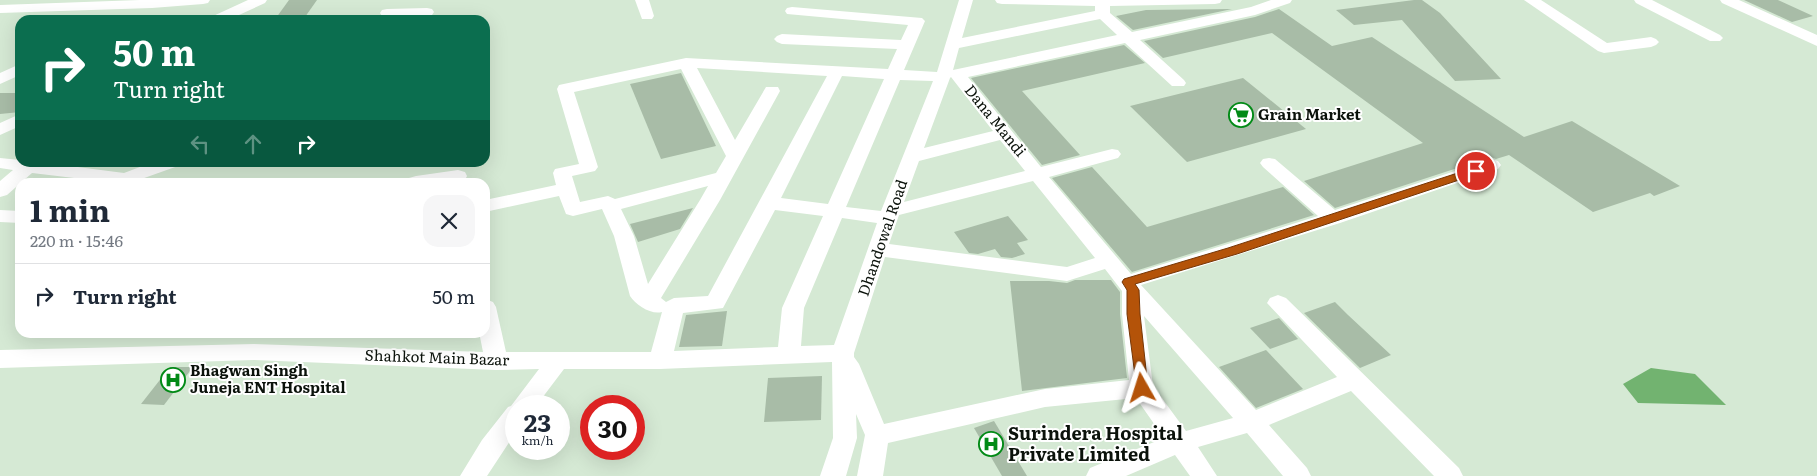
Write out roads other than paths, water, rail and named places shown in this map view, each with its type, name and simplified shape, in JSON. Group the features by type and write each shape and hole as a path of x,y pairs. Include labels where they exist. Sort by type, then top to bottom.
{"street":[{"path":"0,9 94,3 152,4 204,0"},
{"path":"227,15 260,0"},
{"path":"387,15 399,0"},
{"path":"642,0 647,16"},
{"name":"Dhandowal Road","path":"833,476 845,438 843,353 889,214 950,71 952,45 966,0"},
{"path":"1002,0 1103,8 1215,0"},
{"name":"Dana Mandi","path":"950,71 1128,38 1255,11 1285,0"},
{"path":"1531,0 1604,48 1651,42"},
{"path":"1641,0 1715,38"},
{"path":"1727,0 1816,40"},
{"path":"131,15 152,4"},
{"path":"772,66 794,6 918,21 792,308 789,354"},
{"path":"952,45 1103,8"},
{"path":"1103,8 1128,38 1178,83"},
{"path":"400,15 429,11"},
{"path":"782,39 907,45"},
{"path":"837,72 715,302 657,306 641,296 624,236 608,202 574,210 566,189 562,173 589,167 565,89 686,63 772,66 894,75 950,71"},
{"path":"686,63 735,156"},
{"path":"0,78 15,71"},
{"name":"Dana Mandi","path":"950,71 1005,133 1037,174"},
{"path":"648,301 772,91"},
{"path":"0,130 15,122"},
{"path":"912,157 1005,133"},
{"path":"768,203 835,211 889,214 1112,154"},
{"path":"0,163 15,165"},
{"path":"1270,163 1333,218"},
{"path":"1130,286 1492,165"},
{"path":"16,178 28,167 103,178"},
{"path":"132,178 159,167"},
{"path":"437,178 458,174"},
{"path":"1037,174 1130,286 1298,476"},
{"path":"610,206 722,177"},
{"path":"0,192 15,179"},
{"path":"490,205 566,189"},
{"path":"0,216 15,217"},
{"path":"877,250 1067,274 1108,260"},
{"path":"1130,286 1142,388 1204,476"},
{"path":"1278,303 1450,476"},
{"path":"660,360 674,306"},
{"path":"490,332 496,361"},
{"name":"Shahkot Main Bazar","path":"0,359 254,352 496,361 660,360 843,353"},
{"path":"843,353 877,435 870,476"},
{"path":"531,395 558,360"},
{"path":"1099,476 1181,442 1252,422 1353,380"},
{"path":"877,435 1045,398 1142,388"},
{"path":"473,476 505,429"}],"place":[{"name":"Grain Market","path":"1241,115"},
{"name":"Bhagwan Singh Juneja ENT Hospital","path":"173,380"},
{"name":"Surindera Hospital Private Limited","path":"991,444"}]}
